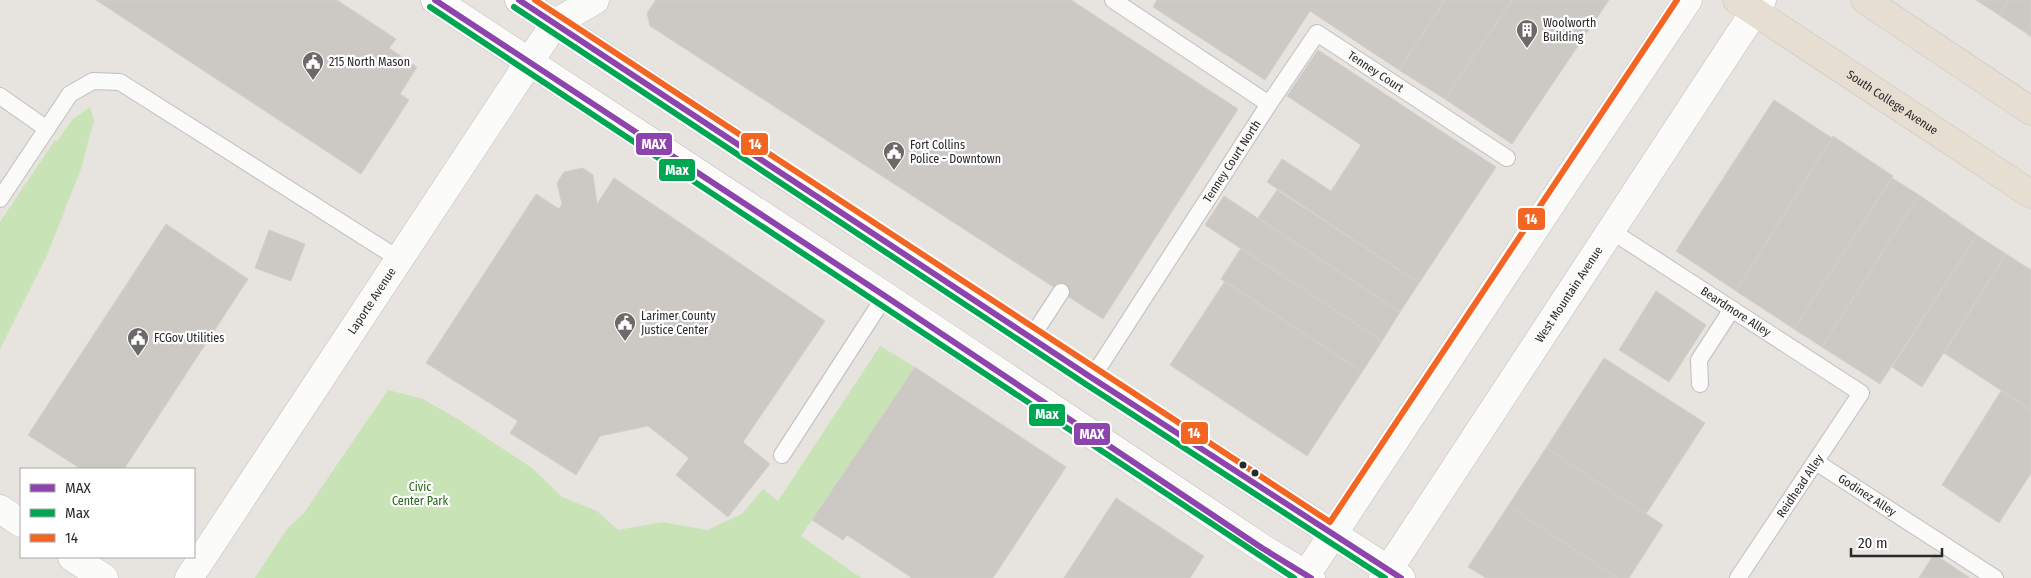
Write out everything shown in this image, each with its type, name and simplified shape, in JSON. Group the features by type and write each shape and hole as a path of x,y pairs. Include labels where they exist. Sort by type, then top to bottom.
{"highway":[{"path":"1865,0 2031,111"},
{"name":"South College Avenue","path":"1751,4 2031,194"}],"street":[{"path":"435,0 1307,577 1332,534 1688,0"},
{"path":"519,0 556,12 1031,338 1332,534 1391,575"},
{"name":"Laporte Avenue","path":"189,578 398,259 530,62 556,12 596,0"},
{"name":"West Mountain Avenue","path":"1391,575 1751,4"},
{"path":"74,558 104,578"}],"lane":[{"path":"1113,0 1269,104"},
{"name":"Tenney Court","path":"1269,104 1317,32 1507,158"},
{"path":"0,199 70,94 93,81 120,82 398,259"},
{"path":"0,96 47,129"},
{"name":"Tenney Court North","path":"1092,378 1269,104"},
{"name":"Beardmore Alley","path":"1610,230 1861,393"},
{"path":"1031,338 1062,292"},
{"path":"782,455 885,296"},
{"path":"1700,384 1699,360 1732,309"},
{"name":"Reidhead Alley","path":"1738,578 1861,393"},
{"name":"Godinez Alley","path":"1816,462 1995,578"}],"green space":[{"path":"90,107 94,120 81,169 47,255 0,349 0,222 55,140 57,141 73,119"},
{"name":"Civic Center Park","path":"880,346 915,367 801,536 861,578 255,578 286,530 304,513 388,390 423,399 461,421 532,468 562,497 597,511 618,530 662,522 707,530 742,514 763,489 778,501"}],"building":[{"name":"215 North Mason","path":"96,0 337,0 396,39 389,48 417,67 400,94 409,100 361,174"},
{"path":"656,0 1071,0 1238,109 1103,319 650,26 647,13"},
{"path":"1157,0 1445,0 1399,70 1310,11 1265,80 1153,7"},
{"path":"1445,0 1512,0 1445,99 1399,70"},
{"name":"Woolworth Building","path":"1512,0 1609,0 1512,144 1445,99"},
{"path":"1976,0 2008,0 1999,15"},
{"path":"2008,0 2031,0 2031,25 2026,33 1999,15"},
{"path":"2031,25 2031,37 2026,33"},
{"path":"1318,50 1496,167 1419,283 1267,182 1282,159 1331,191 1361,145 1287,96"},
{"path":"1774,100 1832,138 1736,291 1676,251"},
{"path":"1833,136 1893,176 1794,329 1736,291"},
{"name":"Larimer County Justice Center","path":"583,168 593,175 597,204 614,178 825,321 743,442 770,464 728,517 676,475 689,458 648,426 600,436 576,475 510,433 518,421 426,363 536,194 559,209 562,204 557,183 564,172"},
{"path":"1892,178 1919,195 1822,347 1794,329"},
{"path":"1277,190 1419,283 1400,312 1258,218"},
{"path":"1919,195 1977,235 1880,384 1822,347"},
{"path":"1224,196 1400,312 1382,341 1205,225"},
{"name":"FCGov Utilities","path":"166,224 248,279 125,468 79,468 28,435"},
{"path":"269,230 305,244 291,281 255,268"},
{"path":"1977,235 2006,254 1922,387 1892,367"},
{"path":"1241,248 1382,341 1362,372 1221,279"},
{"path":"2006,254 2031,270 2031,410 1944,353"},
{"path":"1225,281 1362,372 1307,456 1170,365"},
{"path":"1656,291 1706,325 1669,382 1619,350"},
{"path":"1604,358 1705,423 1646,514 1546,448"},
{"path":"915,367 1066,467 993,578 912,578 847,535 843,540 812,520"},
{"path":"2001,391 2031,410 2031,473 1999,523 1942,485"},
{"path":"1546,448 1663,525 1629,578 1618,578 1508,506"},
{"path":"1116,498 1204,556 1190,578 1064,578"},
{"path":"1508,506 1618,578 1486,578 1468,567"},
{"path":"1934,554 1970,578 1919,578"}],"transit line":[{"name":"MAX","path":"435,0 885,296 1262,548 1311,578"},
{"name":"MAX","path":"519,0 1092,378 1401,578"},
{"name":"14","path":"535,0 1330,522 1677,0"},
{"name":"Max","path":"430,7 1294,578"},
{"name":"Max","path":"514,7 1087,385 1385,578"}],"place":[{"name":"Woolworth Building","path":"1527,49"},
{"name":"215 North Mason","path":"313,81"},
{"name":"Fort Collins Police - Downtown","path":"894,171"},
{"name":"Larimer County Justice Center","path":"625,342"},
{"name":"FCGov Utilities","path":"138,357"}]}
